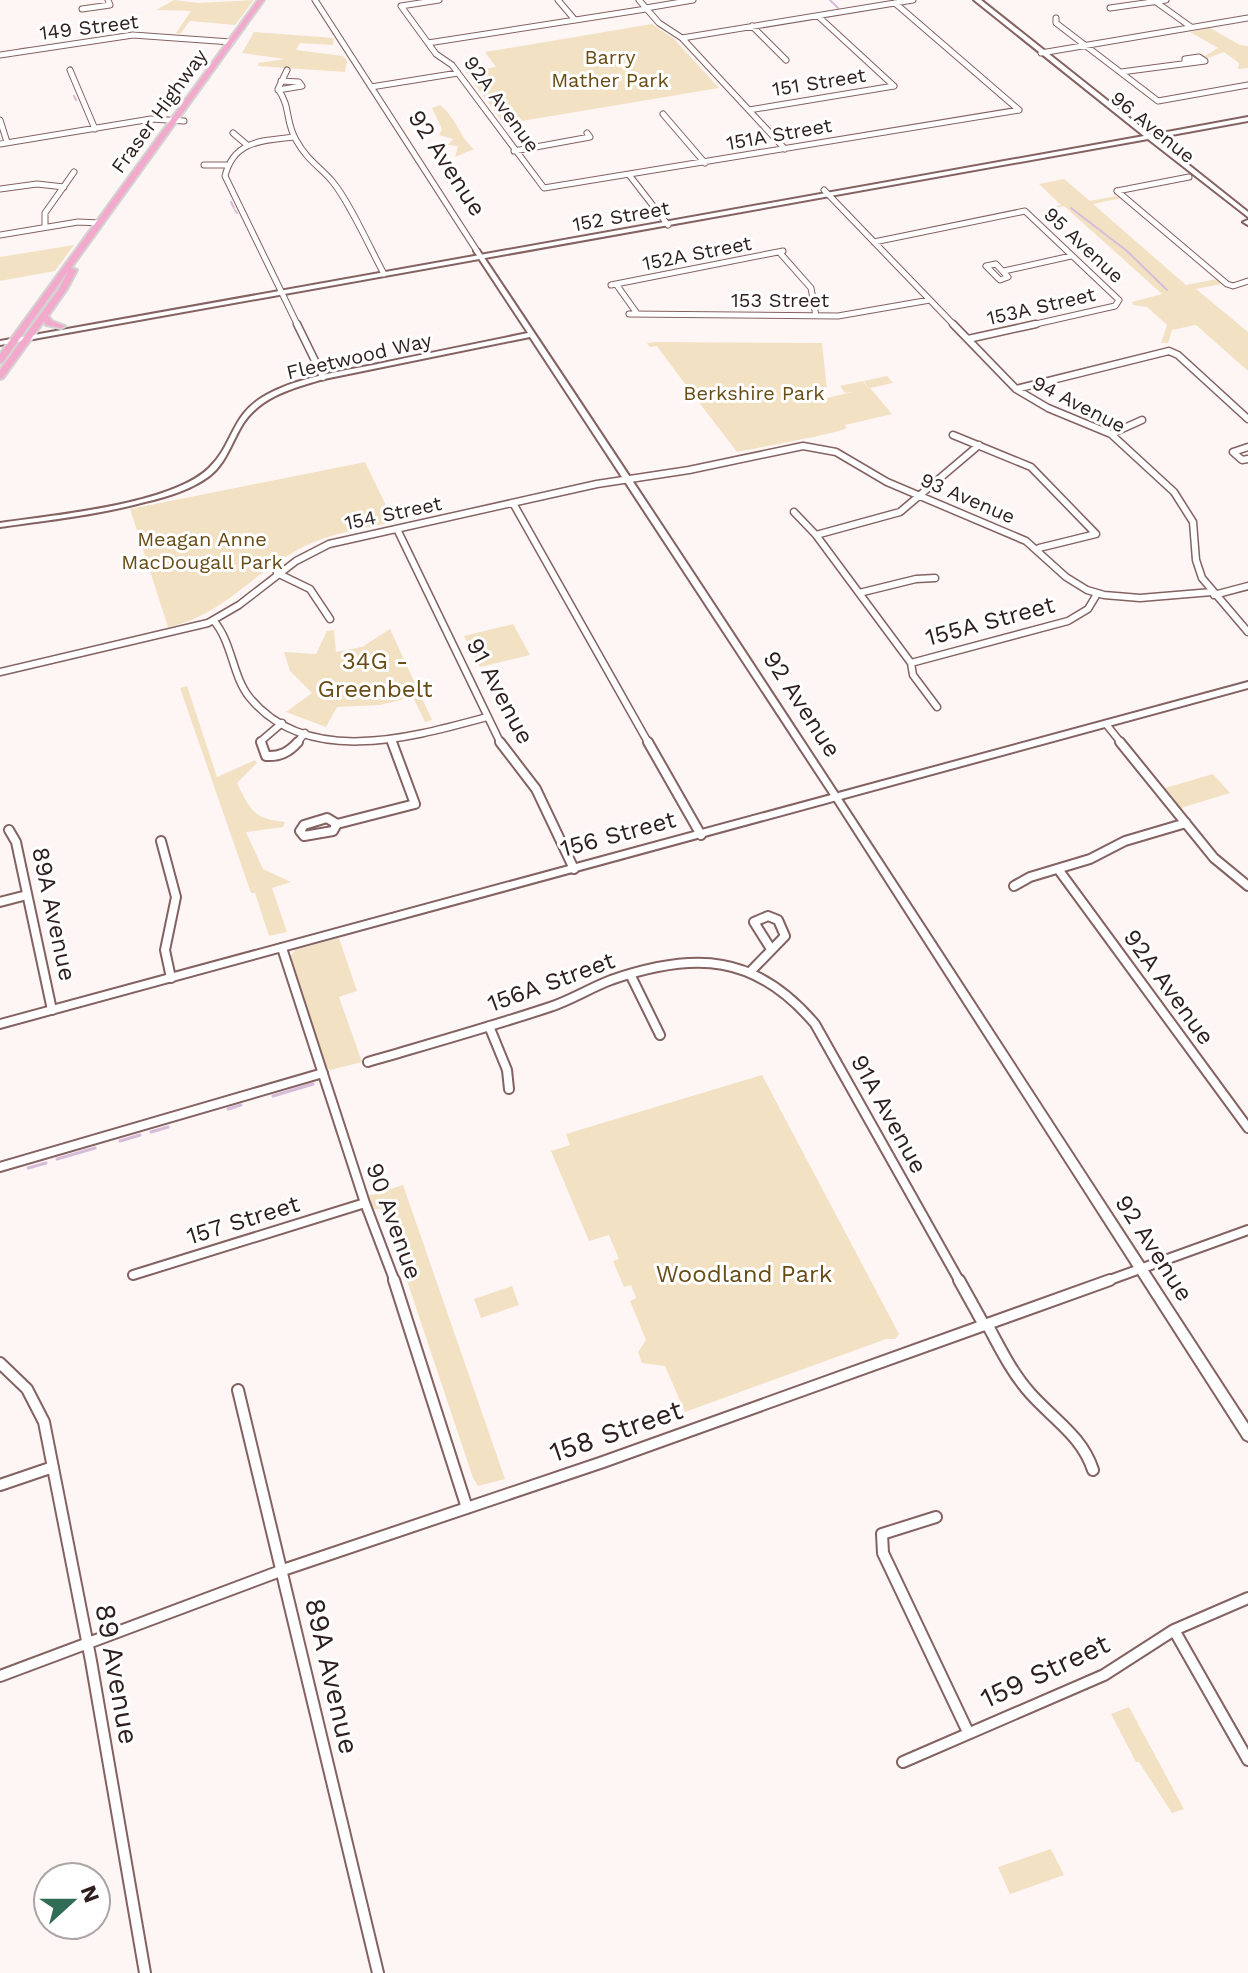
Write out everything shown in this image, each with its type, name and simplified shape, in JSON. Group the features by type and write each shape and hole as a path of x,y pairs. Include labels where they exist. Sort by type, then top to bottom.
{"main road":[{"name":"Fraser Highway","path":"0,376 86,242 179,120 261,0"},
{"name":"96 Avenue","path":"977,0 1047,61 1248,215"},
{"name":"152 Street","path":"0,337 23,336 1248,116"},
{"name":"96 Avenue","path":"1143,136 1248,223"},
{"name":"Fraser Highway","path":"1,357 44,316 63,289 86,242"},
{"name":"152 Street","path":"0,343 61,326 168,310"},
{"path":"44,316 49,323 61,326"},
{"name":"156 Street","path":"0,1024 1248,685"}],"street":[{"name":"92 Avenue","path":"315,0 1142,1268 1243,1417 1248,1435"},
{"name":"92A Avenue","path":"439,0 401,6 428,43 458,73 544,188"},
{"path":"558,0 575,20"},
{"path":"639,0 659,23 682,38 785,149"},
{"path":"428,43 693,0"},
{"path":"682,38 913,0"},
{"path":"1110,8 1166,0"},
{"path":"1154,1 1191,27"},
{"name":"151A Street","path":"544,188 1019,110 892,2"},
{"path":"82,9 109,3"},
{"name":"151 Street","path":"749,110 894,86 818,16"},
{"path":"1056,18 1056,23 1161,101 1248,85"},
{"path":"1041,53 1248,18"},
{"path":"752,26 786,60"},
{"name":"149 Street","path":"0,55 133,35 231,42"},
{"path":"1121,72 1185,62"},
{"path":"70,70 95,129"},
{"path":"278,90 287,70"},
{"path":"371,87 458,73"},
{"path":"278,90 302,86 299,82 281,81"},
{"path":"278,90 288,103 287,121 294,137 310,163 333,182 383,271"},
{"path":"663,114 705,163"},
{"path":"0,144 151,119 179,120"},
{"path":"0,120 7,142"},
{"path":"233,133 246,144"},
{"path":"514,151 590,137 587,133"},
{"path":"294,137 246,144 230,154 225,176 323,377"},
{"path":"204,165 226,165"},
{"path":"45,227 45,213 74,172"},
{"path":"630,176 666,221"},
{"path":"1189,177 1117,191 1233,286 1248,281"},
{"path":"0,189 37,184 64,187"},
{"name":"94 Avenue","path":"826,192 1016,389 1048,408 1111,434 1130,449 1186,509 1196,534 1196,560 1213,594 1248,632"},
{"name":"95 Avenue","path":"874,242 1025,211 1120,303"},
{"path":"0,235 82,221 100,223"},
{"name":"152A Street","path":"632,313 613,285 782,252 811,288 816,316"},
{"path":"1004,271 1071,256"},
{"name":"153 Street","path":"632,313 846,316 930,300"},
{"name":"153A Street","path":"968,339 1120,303"},
{"name":"Fleetwood Way","path":"0,525 148,499 180,490 218,465 241,422 260,402 282,390 323,377 533,334"},
{"path":"1016,389 1169,351 1178,355 1248,419"},
{"path":"1111,434 1142,420"},
{"path":"953,435 1020,461 1042,476 1096,534 1039,548"},
{"path":"816,535 890,516 922,497 979,445"},
{"name":"154 Street","path":"0,672 214,621 277,573 321,546 789,447 817,447"},
{"name":"93 Avenue","path":"817,447 845,455 875,476 1039,548 1068,580 1097,594"},
{"path":"1248,447 1233,452 1242,460 1248,459"},
{"path":"513,503 701,835"},
{"path":"794,512 816,535 911,663 913,675 937,707"},
{"name":"91 Avenue","path":"397,529 487,717 508,754 536,789 574,869"},
{"path":"277,573 312,589 320,597 330,619"},
{"path":"859,593 916,579 935,578"},
{"path":"1097,594 1129,597 1213,594 1248,586"},
{"name":"155A Street","path":"911,663 1074,619 1088,609 1097,594"},
{"path":"214,621 225,636 247,694 262,710 305,733 342,740 391,739 487,717"},
{"path":"282,723 261,741 266,756 290,752 305,733"},
{"path":"1106,724 1220,864 1248,886"},
{"path":"337,824 415,804 391,739"},
{"path":"1014,886 1030,877 1090,859 1125,841 1186,823"},
{"name":"89A Avenue","path":"9,830 16,842 52,1010"},
{"path":"161,841 176,897 165,950 171,978"},
{"name":"92A Avenue","path":"1058,869 1248,1128"},
{"path":"0,902 27,895"},
{"name":"90 Avenue","path":"282,948 365,1203 383,1244 467,1508"},
{"path":"750,972 771,949"},
{"name":"156A Street","path":"368,1062 558,1004 630,974 664,964 711,962 750,972"},
{"name":"91A Avenue","path":"750,972 789,995 815,1024 1021,1383 1077,1441 1093,1470"},
{"path":"630,974 660,1035"},
{"path":"489,1026 507,1070 509,1089"},
{"path":"0,1167 323,1073"},
{"name":"157 Street","path":"133,1275 365,1203"},
{"name":"158 Street","path":"0,1676 283,1570 467,1508 1248,1230"},
{"name":"89 Avenue","path":"0,1363 27,1389 41,1411 88,1643 145,1973"},
{"name":"89A Avenue","path":"238,1390 378,1973"},
{"path":"0,1485 53,1467"},
{"path":"936,1517 882,1534 883,1553 968,1732"},
{"name":"159 Street","path":"903,1762 1104,1675 1174,1630 1248,1598"},
{"path":"1174,1630 1248,1760"}],"green space":[{"path":"174,0 198,3 254,0 235,25 190,21 180,34 176,33 191,11 156,10"},
{"name":"Barry Mather Park","path":"652,24 674,39 719,88 504,124 466,72 496,67 485,52"},
{"path":"1210,28 1240,45 1248,46 1248,68 1238,69 1239,63 1224,52 1208,58 1205,56 1218,48 1190,32"},
{"path":"254,32 334,38 333,45 300,43 296,50 343,56 347,61 345,72 258,66 258,63 285,59 242,53"},
{"path":"440,105 474,149 455,157 458,146 448,145 453,139 439,135 442,129 432,108"},
{"path":"1064,179 1090,201 1116,196 1122,198 1093,204 1186,285 1217,279 1221,284 1196,289 1248,332 1248,371 1196,325 1172,330 1168,343 1161,343 1167,325 1147,307 1133,305 1132,302 1162,294 1064,206 1036,212 1061,205 1039,184"},
{"path":"74,245 55,271 0,281 0,257"},
{"name":"Berkshire Park","path":"647,343 822,343 827,391 817,391 823,399 852,392 845,393 840,386 863,381 869,389 864,381 887,376 893,383 870,388 892,414 845,425 847,428 830,433 737,452 657,346 650,347"},
{"name":"Meagan Anne MacDougall Park","path":"365,462 394,522 342,533 306,546 278,562 219,605 187,622 168,627 130,509"},
{"path":"513,624 530,655 480,667 464,636"},
{"name":"34G - Greenbelt","path":"390,629 432,720 425,722 413,697 380,705 337,707 326,727 286,712 312,693 290,671 284,652 316,654 327,631 334,630 336,652 362,647"},
{"path":"187,686 217,777 255,760 257,763 237,783 245,800 259,815 285,822 283,827 246,832 263,869 291,882 272,888 287,932 269,936 255,893 251,893 180,688"},
{"path":"1213,774 1230,793 1181,808 1165,788"},
{"path":"339,938 357,991 339,997 362,1062 330,1070 326,1066 290,957 295,950"},
{"name":"Woodland Park","path":"762,1075 899,1334 895,1339 886,1339 685,1412 665,1366 642,1363 638,1352 646,1340 630,1301 636,1298 631,1285 624,1287 613,1261 619,1259 609,1235 589,1241 551,1151 570,1145 566,1134"},
{"path":"403,1185 505,1479 478,1486 473,1478 383,1209 374,1209 368,1196"},
{"path":"512,1286 519,1305 481,1318 474,1299"},
{"path":"1129,1707 1184,1809 1172,1813 1139,1762 1136,1762 1111,1714"},
{"path":"1051,1849 1064,1875 1010,1894 998,1867"}],"waterway":[{"path":"830,0 838,8"},
{"path":"20,49 30,48"},
{"path":"74,96 76,100"},
{"path":"231,202 234,208"},
{"path":"1071,208 1127,251 1167,290"},
{"path":"273,1096 313,1084"},
{"path":"228,1109 241,1105"},
{"path":"151,1132 168,1127"},
{"path":"120,1141 140,1135"},
{"path":"57,1159 95,1148"},
{"path":"28,1168 46,1163"}]}
